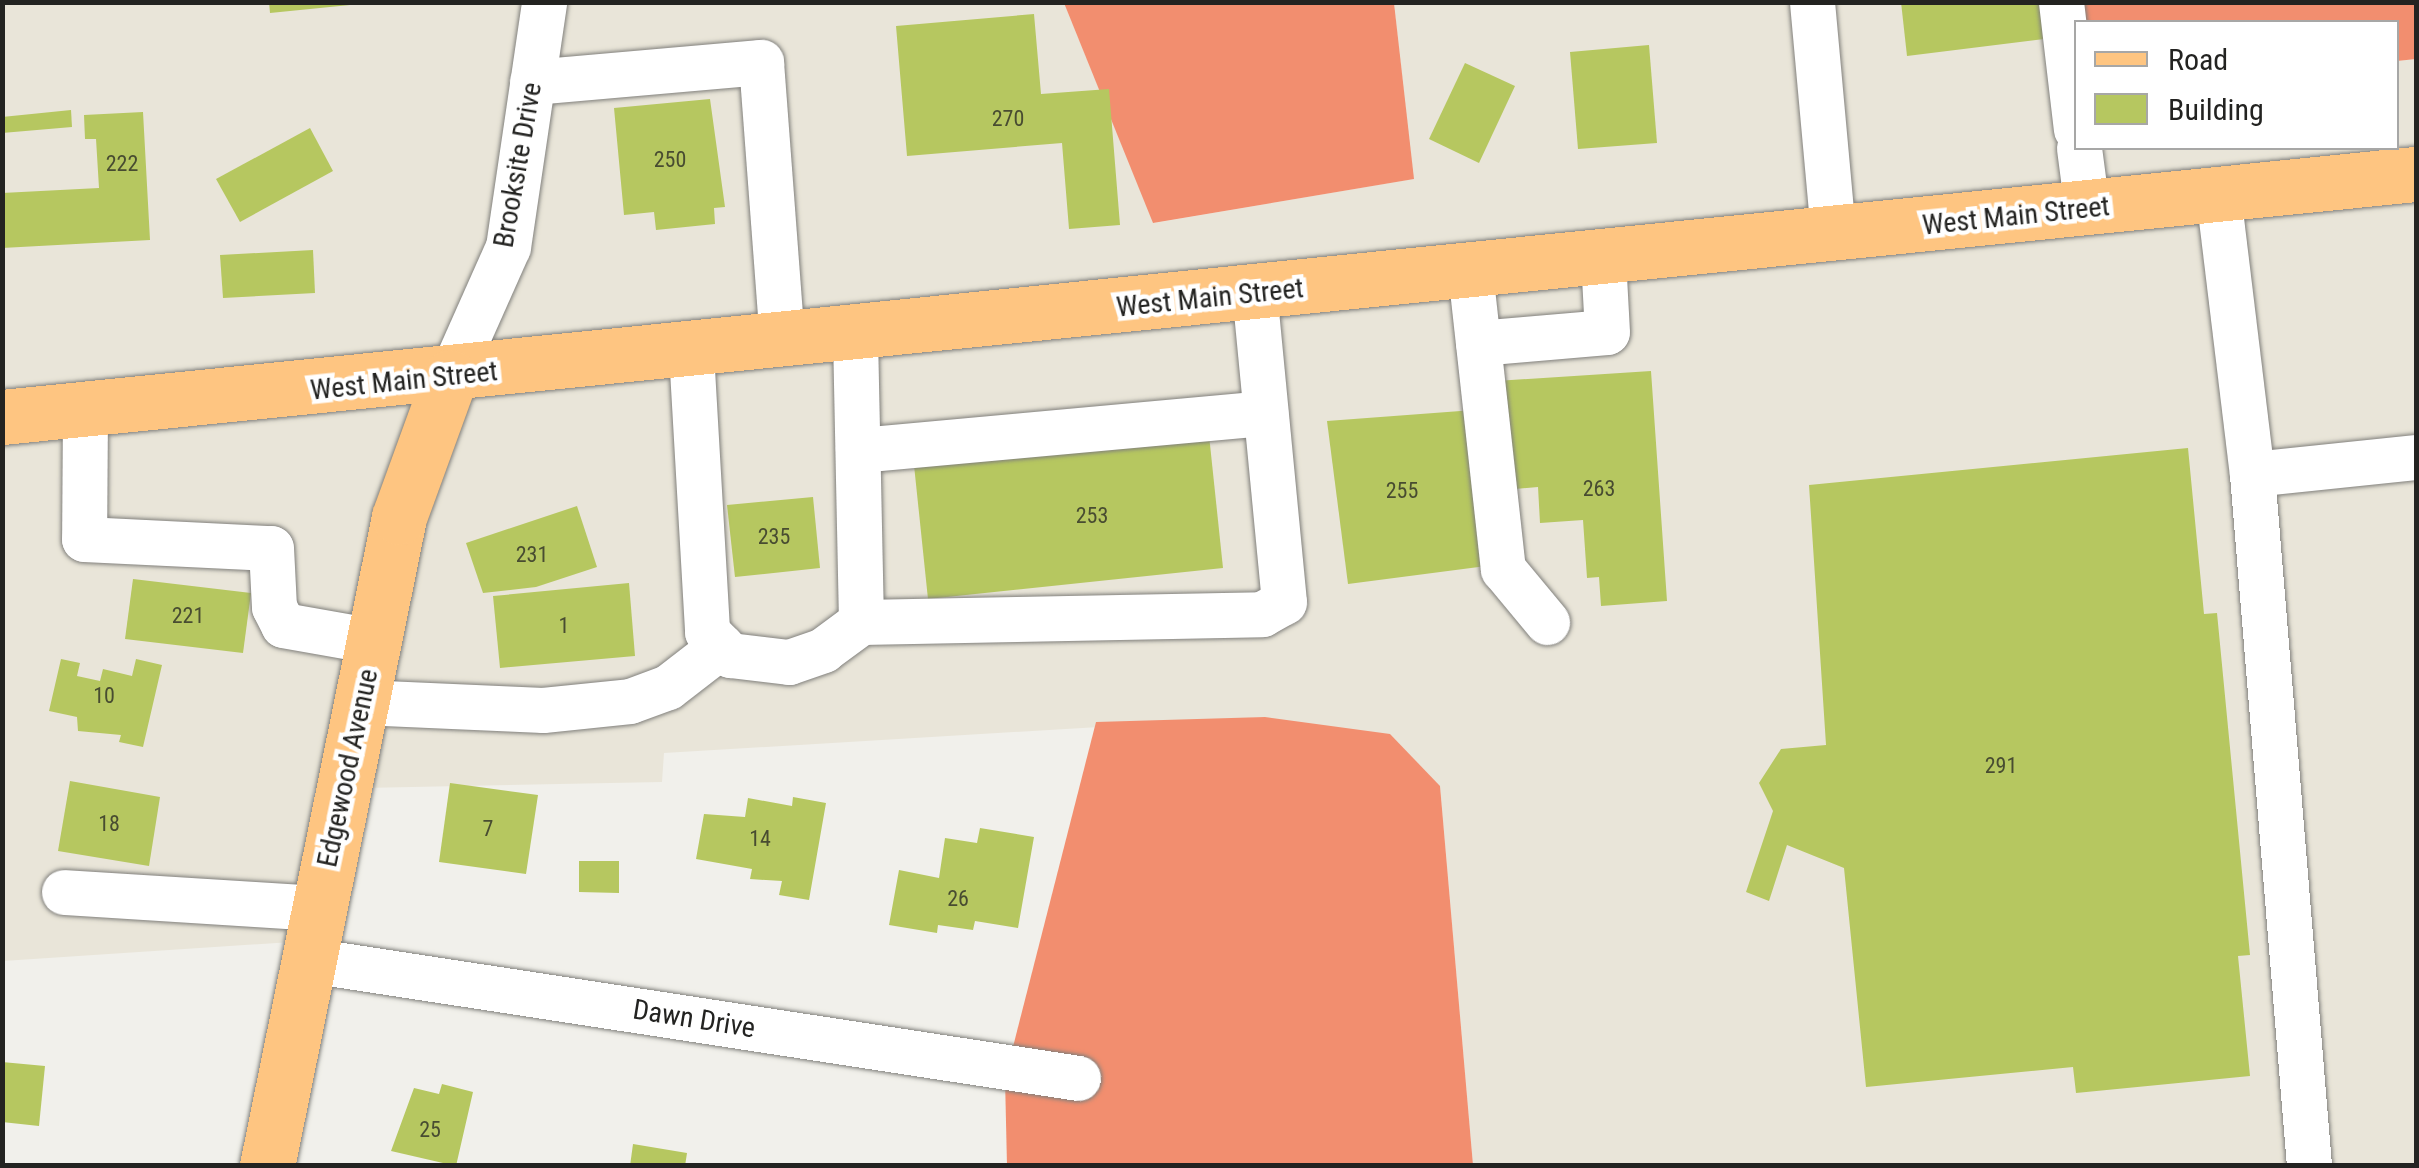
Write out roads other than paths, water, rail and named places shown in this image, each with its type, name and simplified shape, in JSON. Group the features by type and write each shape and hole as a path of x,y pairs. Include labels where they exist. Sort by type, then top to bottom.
{"main road":[{"name":"West Main Street","path":"2,417 691,352 2416,174"},
{"name":"Edgewood Avenue","path":"267,1166 400,517 450,376"}],"street":[{"name":"Brooksite Drive","path":"450,376 508,247 544,2"},
{"path":"1812,2 1833,234"},
{"path":"2061,2 2074,112"},
{"path":"532,82 760,62 782,342"},
{"path":"2079,150 2086,209"},
{"path":"2218,194 2252,474 2308,1166"},
{"path":"1478,343 1607,332 1603,258"},
{"path":"1470,271 1503,569 1548,622"},
{"path":"691,352 707,632 721,646 760,662 789,662 823,650 861,622 1262,614 1284,602 1254,293"},
{"path":"855,335 861,622"},
{"path":"85,410 84,539 271,548 274,607 283,625 374,642"},
{"path":"858,450 1266,413"},
{"path":"2252,474 2416,457"},
{"path":"361,702 543,710 630,700 668,687 721,646"},
{"path":"64,892 319,908"},
{"name":"Dawn Drive","path":"308,960 1078,1078"}]}
